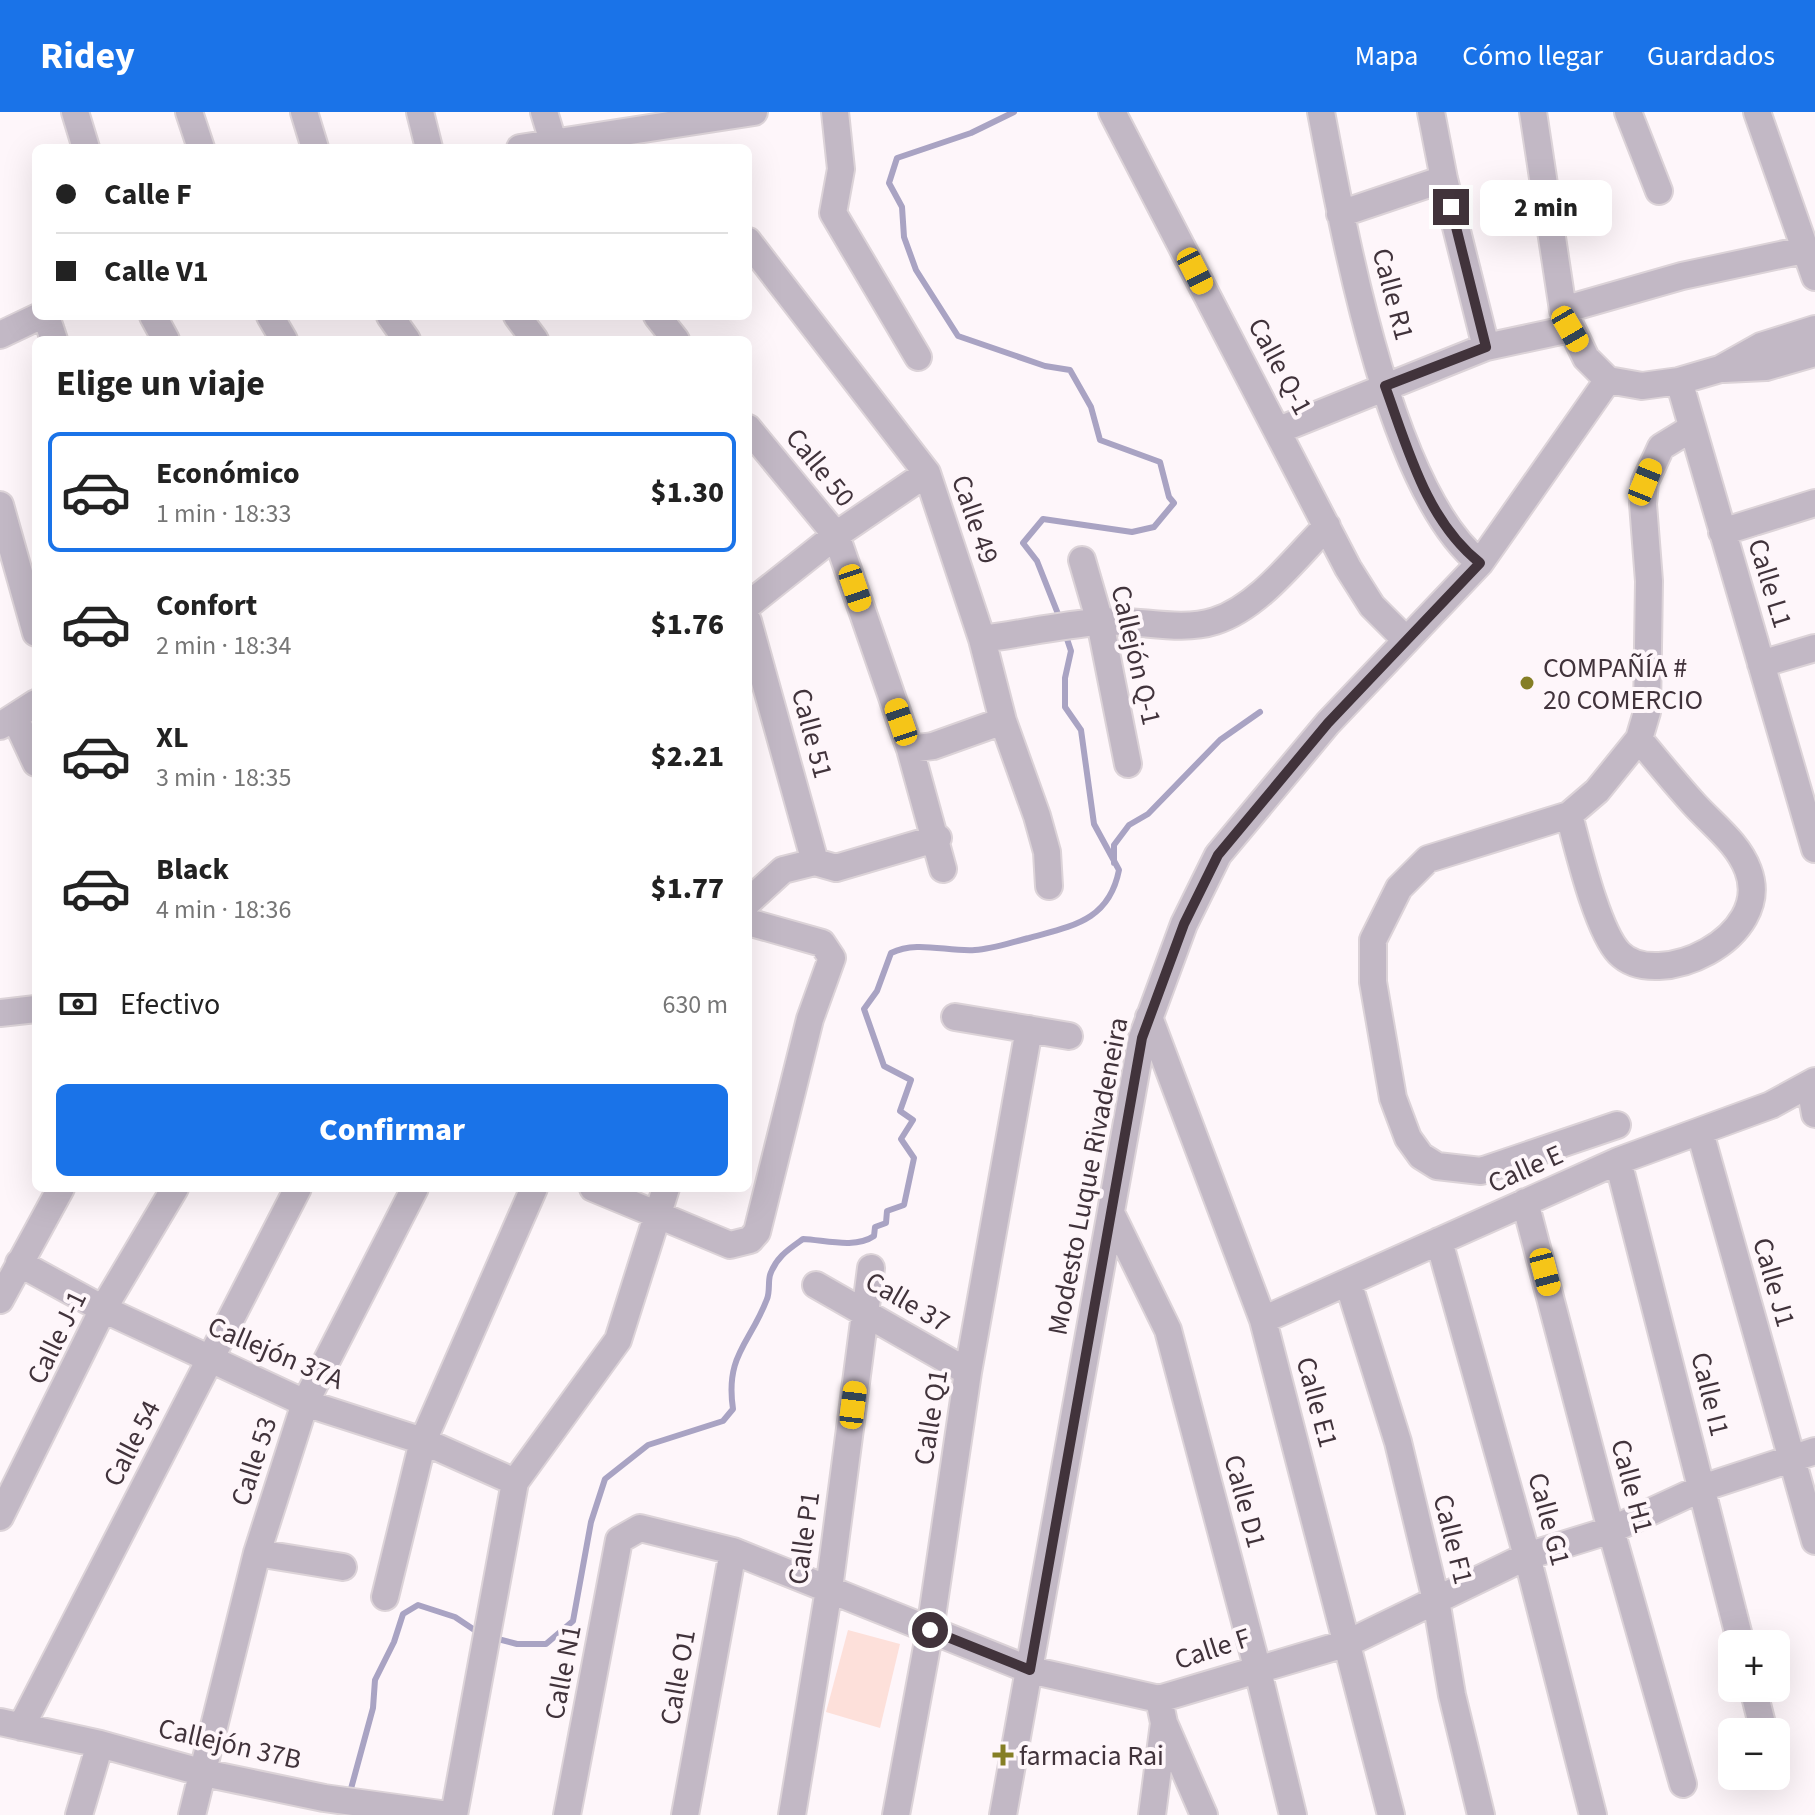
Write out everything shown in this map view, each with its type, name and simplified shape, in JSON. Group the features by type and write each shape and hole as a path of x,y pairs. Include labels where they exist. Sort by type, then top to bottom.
{"street":[{"path":"75,112 85,144"},
{"path":"189,112 200,144"},
{"path":"304,112 314,144"},
{"path":"420,112 428,144"},
{"path":"544,112 554,144"},
{"path":"558,144 658,119 754,112"},
{"path":"835,112 841,169 833,213 918,357"},
{"name":"Calle Q-1","path":"1112,112 1327,526 1372,606 1406,640"},
{"name":"Calle R1","path":"1321,112 1340,214 1385,386 1423,488 1445,527 1480,563"},
{"path":"1431,112 1444,179 1486,347"},
{"path":"1533,112 1566,320 1586,358 1608,380 1642,386 1679,381 1720,369 1761,346 1815,329"},
{"path":"1628,112 1659,191"},
{"path":"1757,112 1808,249 1815,277"},
{"path":"658,119 674,144"},
{"path":"1340,214 1444,179"},
{"name":"Calle 49","path":"752,246 927,473 982,639 1003,721 1047,852 1049,886"},
{"path":"1279,430 1486,347 1682,276 1808,249"},
{"path":"0,335 34,320"},
{"path":"660,320 673,336"},
{"path":"1720,369 1766,367 1815,353"},
{"name":"Modesto Luque Rivadeneira","path":"1003,1815 1149,1017 1184,924 1218,855 1328,723 1480,563 1608,380"},
{"name":"Calle L1","path":"1679,381 1813,832"},
{"path":"1617,1125 1481,1171 1437,1166 1421,1156 1408,1138 1393,1098 1373,982 1373,940 1399,888 1428,859 1569,815 1597,791 1639,739 1647,712 1649,581 1645,482 1661,447 1692,428"},
{"name":"Calle 50","path":"752,433 836,535 910,749 938,838 943,869"},
{"path":"752,602 836,535 927,473"},
{"path":"1722,532 1815,503"},
{"path":"0,505 32,619"},
{"path":"982,639 1100,622 1187,625 1214,621 1240,609 1263,590 1327,526"},
{"name":"Callejón Q-1","path":"1082,560 1100,622 1128,764"},
{"name":"Calle 51","path":"752,635 815,862"},
{"path":"1761,664 1815,648"},
{"path":"32,706 7,722 32,757"},
{"path":"910,749 933,746 1003,721"},
{"path":"1569,815 1590,893 1618,952 1631,961 1653,967 1680,963 1722,945 1749,914 1753,891 1749,871 1737,848 1639,739"},
{"path":"752,898 783,870 815,862 836,868 938,838"},
{"path":"602,1192 730,1245 750,1240 757,1232 810,1019 832,962 831,953 822,943 752,923"},
{"path":"1,1015 32,1010"},
{"path":"955,1017 1069,1036"},
{"name":"Calle E1","path":"1149,1017 1263,1320 1391,1815"},
{"name":"Calle Q1","path":"896,1815 930,1630 968,1372 1029,1029"},
{"path":"1812,1084 1815,1114"},
{"name":"Calle E","path":"1263,1320 1618,1161 1700,1132 1812,1084"},
{"name":"Calle J1","path":"1700,1132 1803,1455 1815,1541"},
{"name":"Calle I1","path":"1618,1161 1738,1630"},
{"path":"0,1300 59,1192"},
{"name":"Calle J-1","path":"0,1517 103,1309 173,1192"},
{"name":"Calle 54","path":"11,1725 209,1360 296,1192"},
{"name":"Calle 53","path":"192,1815 257,1553 305,1403 413,1192"},
{"path":"385,1597 423,1441 532,1192"},
{"path":"454,1815 515,1482 618,1340 665,1192"},
{"name":"Calle H1","path":"1525,1202 1611,1530 1683,1784"},
{"name":"Calle D1","path":"1111,1213 1168,1330 1293,1815"},
{"name":"Calle G1","path":"1439,1241 1527,1556 1593,1815"},
{"name":"Callejón 37A","path":"19,1263 103,1309 305,1403 423,1441 515,1482"},
{"name":"Calle P1","path":"792,1815 829,1589 871,1268"},
{"name":"Calle F1","path":"1348,1282 1398,1442 1436,1600 1452,1695 1481,1815"},
{"name":"Calle 37","path":"816,1285 968,1372"},
{"name":"Calle F","path":"619,1540 640,1528 733,1551 1030,1670 1162,1711 1257,1667 1348,1643 1527,1556 1611,1530 1702,1488 1803,1455"},
{"name":"Calle N1","path":"567,1815 619,1540"},
{"name":"Calle O1","path":"685,1815 733,1551"},
{"path":"257,1553 343,1567"},
{"path":"1152,1815 1162,1711"},
{"path":"1162,1711 1204,1815"},
{"name":"Callejón 37B","path":"11,1725 100,1744 322,1806 448,1815"},
{"path":"79,1815 100,1744"}],"shaded area":[{"path":"848,1630 900,1644 880,1728 826,1712"}],"waterway":[{"path":"1014,112 971,133 897,158 889,183 902,207 904,237 916,270 958,336 1045,366 1070,370 1091,407 1100,440 1160,462 1169,497 1174,503 1154,527 1132,532 1043,519 1023,543 1037,561 1060,619"},
{"path":"494,1638 517,1644 546,1644 573,1621 591,1522 605,1479 648,1445 723,1421 733,1409 731,1391 736,1362 767,1299 770,1275 779,1258 803,1239 840,1243 866,1240 874,1236 875,1227 886,1223 887,1211 904,1205 914,1158 901,1139 913,1120 900,1111 911,1080 884,1066 864,1009 877,991 891,953 911,947 964,950 996,947 1074,925 1097,911 1107,900 1119,870 1094,824 1081,730 1065,707 1065,678 1071,651 1065,633"},
{"path":"1114,863 1114,845 1129,825 1148,814 1220,740 1260,712"},
{"path":"349,1796 373,1708 375,1680 394,1642 403,1614 418,1605 455,1617 479,1633"}],"place":[{"name":"COMPAÑÍA # 20 COMERCIO","path":"1527,683"},
{"name":"farmacia Rai","path":"1003,1755"}],"route":[{"path":"930,1630 1030,1670 1142,1038 1184,924 1218,855 1328,723 1480,563 1463,550 1445,527 1423,488 1385,386 1486,347 1451,207"}]}
